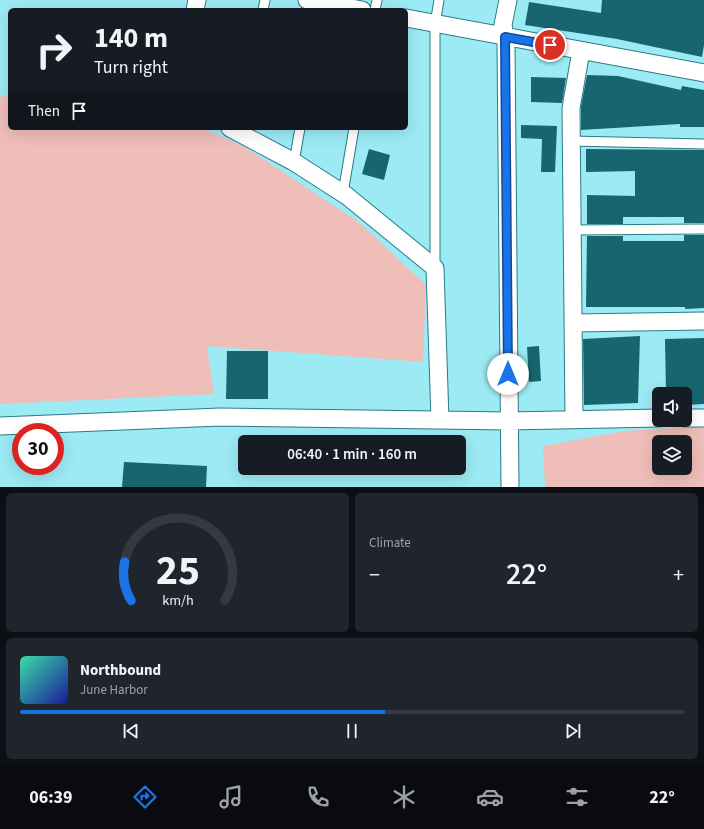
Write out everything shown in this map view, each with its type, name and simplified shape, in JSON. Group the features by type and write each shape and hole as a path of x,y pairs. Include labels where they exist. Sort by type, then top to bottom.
{"street":[{"path":"508,0 504,25 510,487"},
{"path":"317,3 349,8"},
{"path":"408,18 704,73"},
{"path":"574,418 571,108 581,50"},
{"path":"238,130 294,162 343,193 435,268 440,420"},
{"path":"573,323 704,321"},
{"path":"0,426 220,417 509,421 574,418 652,418"},
{"path":"692,418 704,418"}],"lane":[{"path":"435,268 435,24 439,0"},
{"path":"294,162 300,130"},
{"path":"343,193 354,130"},
{"path":"571,142 704,144"},
{"path":"572,230 704,229"}],"shaded area":[{"path":"8,95 8,130 207,130 245,147 360,223 426,285 423,362 207,346 214,394 0,404 0,97"},
{"path":"704,426 704,487 545,487 543,446 624,431"}],"building":[{"path":"602,0 704,0 704,45 702,57 617,39 525,25 529,2 601,13"},
{"path":"587,75 618,76 681,90 682,86 704,90 704,127 680,127 680,124 581,130 581,106"},
{"path":"531,77 566,78 562,103 531,102"},
{"path":"521,125 557,126 555,172 541,172 542,139 521,138"},
{"path":"369,149 390,155 384,180 362,174"},
{"path":"586,149 704,150 704,223 684,223 684,217 623,217 623,224 587,224 587,195 635,196 635,171 586,172"},
{"path":"684,235 704,235 704,308 586,307 587,236 623,236 623,241 684,241"},
{"path":"640,336 638,403 584,405 583,339"},
{"path":"704,338 704,404 692,405 692,387 666,387 665,339"},
{"path":"539,346 541,381 529,382 527,347"},
{"path":"227,351 268,351 268,399 226,399"},
{"path":"124,462 207,466 206,487 122,487"}],"route":[{"path":"508,374 505,37 550,45"}]}
